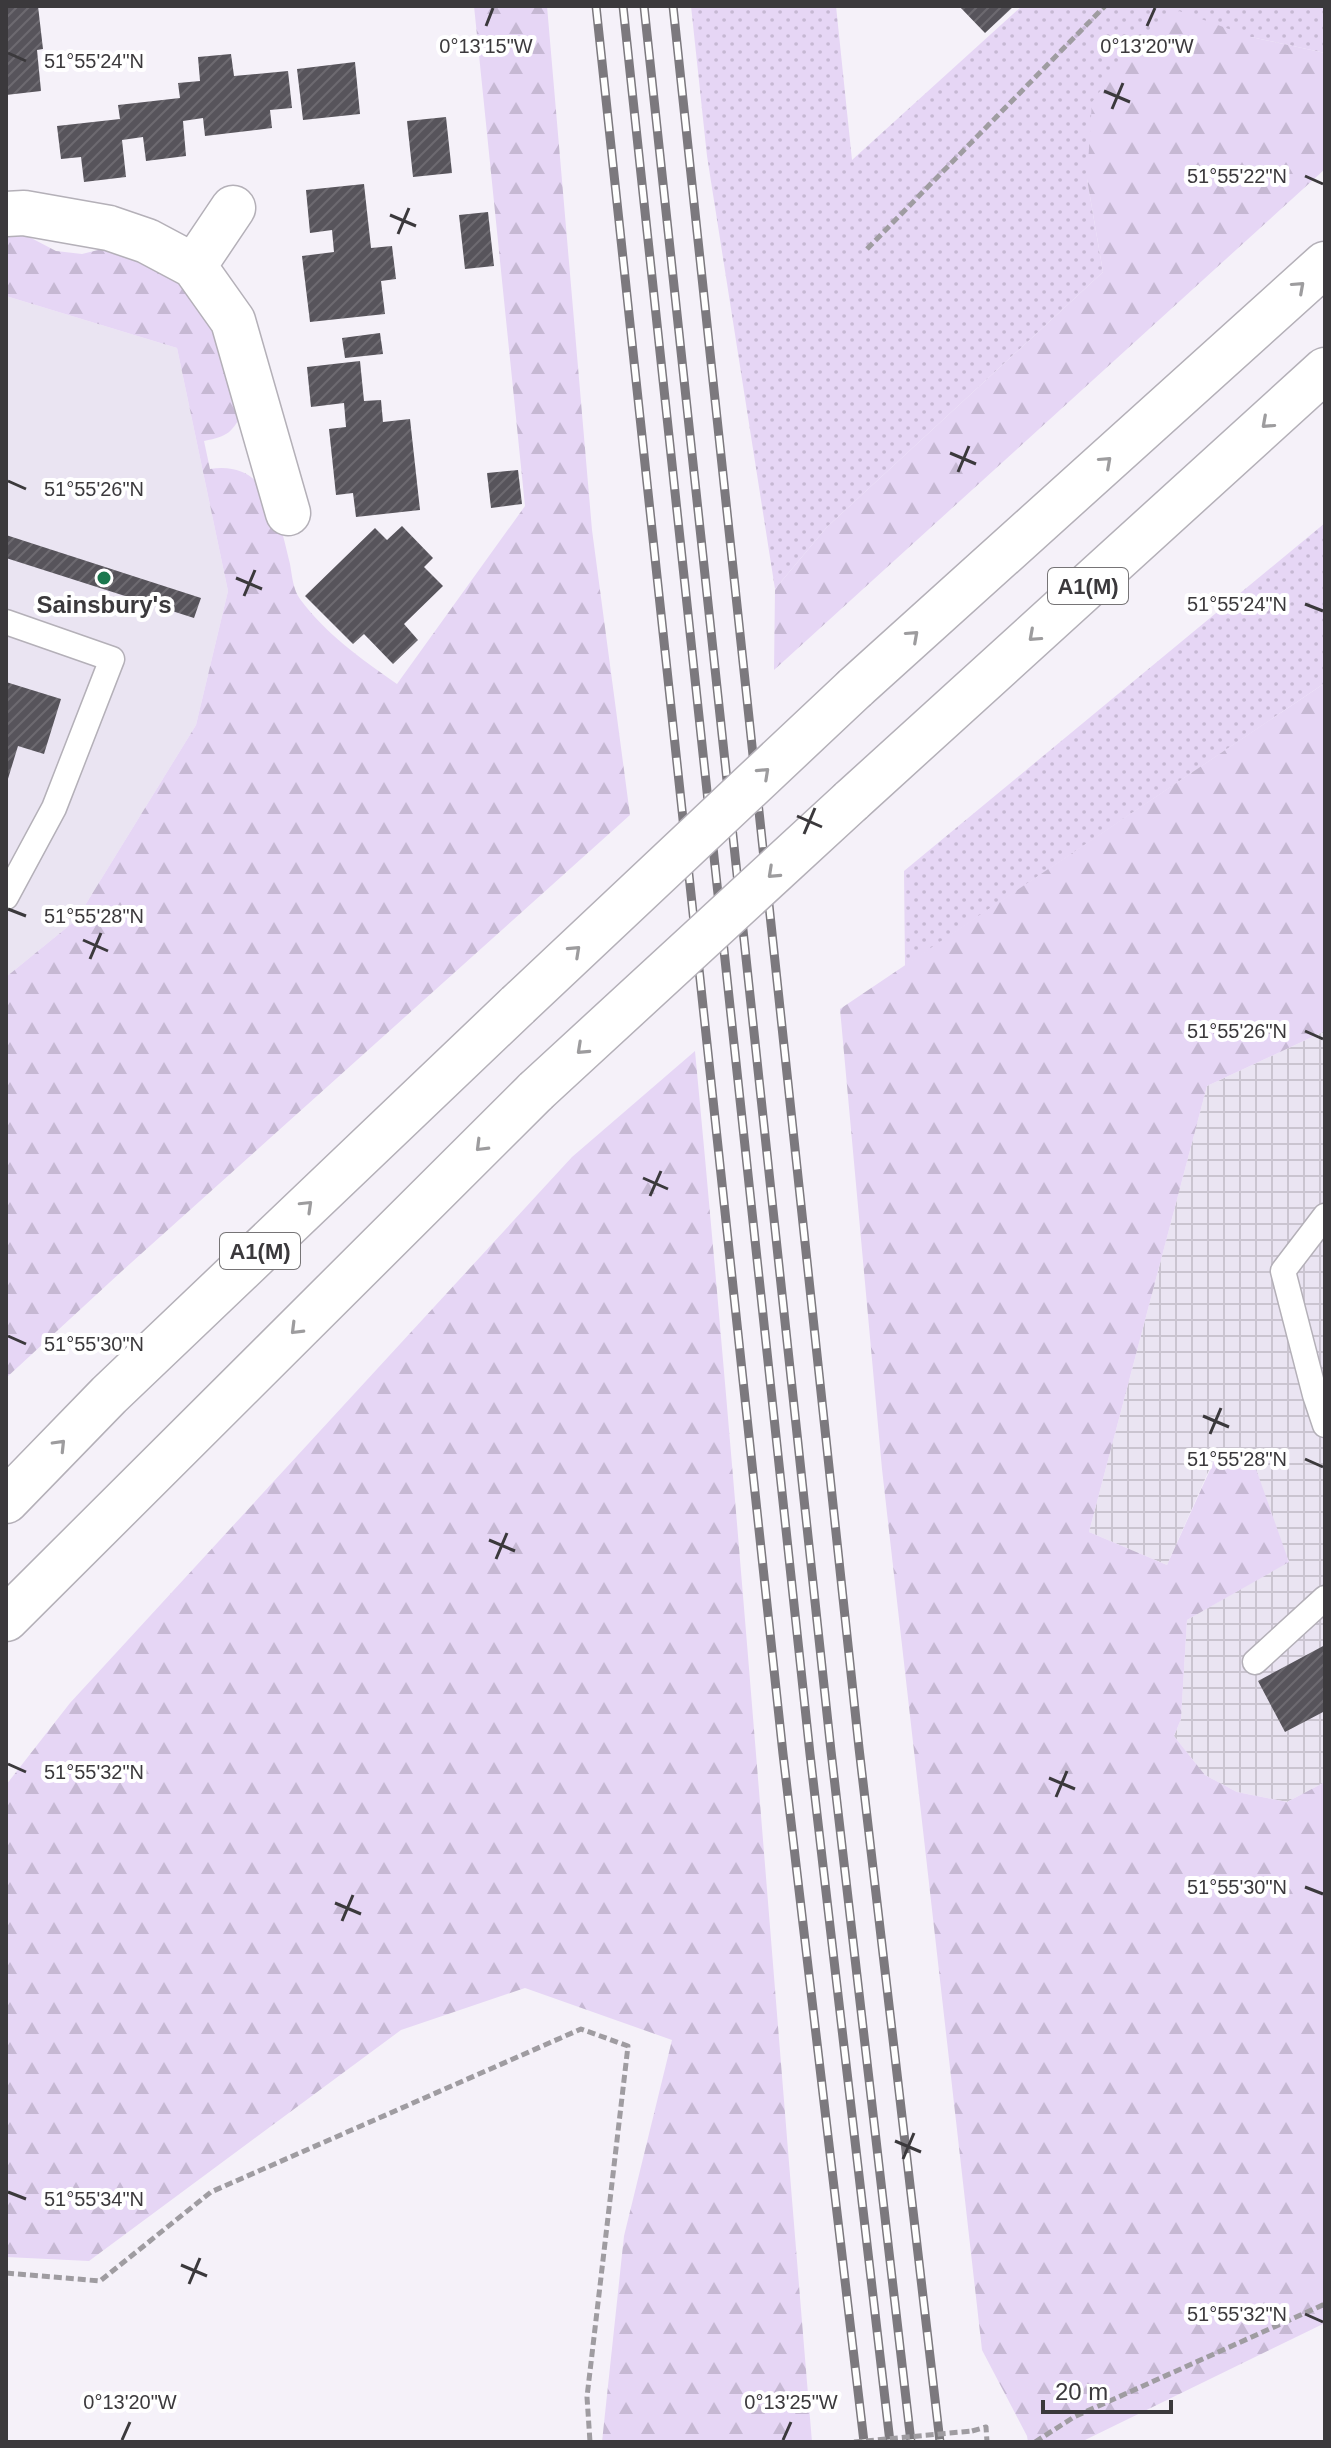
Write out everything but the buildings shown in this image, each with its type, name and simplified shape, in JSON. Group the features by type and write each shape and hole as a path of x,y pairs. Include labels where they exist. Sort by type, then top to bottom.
{"main road":[{"path":"194,266 233,208"},
{"path":"6,214 24,213 109,228 147,241 194,266 233,321 288,513"},
{"name":"A1(M)","path":"6,1501 109,1395 855,688 1325,264"},
{"name":"A1(M)","path":"6,1619 536,1091 1325,370"},
{"path":"6,1646 91,1533"}],"lane":[{"path":"6,622 112,659 54,808 6,897"},
{"path":"1325,1216 1283,1271 1325,1425"},
{"path":"1255,1662 1325,1598"}],"path":[{"path":"867,249 1105,6"},
{"path":"6,2273 100,2281 211,2192 581,2029 628,2046 587,2397 590,2442"},
{"path":"1035,2442 1074,2417 1325,2304"},
{"path":"854,2442 986,2427 987,2442"}],"shaded area":[{"path":"6,296 177,348 228,591 196,725 76,920 6,977"},
{"path":"1325,1031 1325,1782 1287,1802 1237,1792 1205,1775 1174,1736 1181,1719 1187,1620 1289,1561 1217,1452 1167,1565 1089,1532 1207,1086"}],"green space":[{"path":"474,6 547,6 592,530 630,815 6,1378 6,977 76,920 196,725 228,591 177,348 6,296 6,229 14,229 56,251 82,254 102,249 118,250 174,274 220,320 244,411 228,432 204,441 210,469 230,469 258,483 275,511 294,587 300,599 333,635 397,684 525,506"},
{"path":"691,6 836,6 852,160 1022,6 1325,6 1325,53 1251,37 1087,179 1103,272 827,527 775,589 707,156"},
{"path":"1179,11 1251,37 1325,53 1325,169 774,670 775,589 827,527 1103,272 1087,179 1092,102 1138,40"},
{"path":"1325,523 1325,683 905,966 904,871"},
{"path":"1325,683 1325,1031 1207,1086 1089,1532 1167,1565 1218,1452 1256,1469 1289,1562 1187,1620 1181,1719 1174,1736 1205,1775 1237,1792 1287,1802 1325,1782 1325,2323 1081,2442 1028,2442 982,2350 882,1469 840,1009"},
{"path":"695,1051 812,2442 602,2442 624,2236 672,2040 525,1988 401,2030 89,2261 6,2257 6,1785 70,1703 572,1157"}],"railway":[{"path":"596,6 783,1754 864,2442"},
{"path":"623,6 810,1754 890,2442"},
{"path":"644,6 831,1751 911,2442"},
{"path":"673,6 859,1748 940,2442"}],"place":[{"name":"Sainsbury's","path":"104,578"}]}
